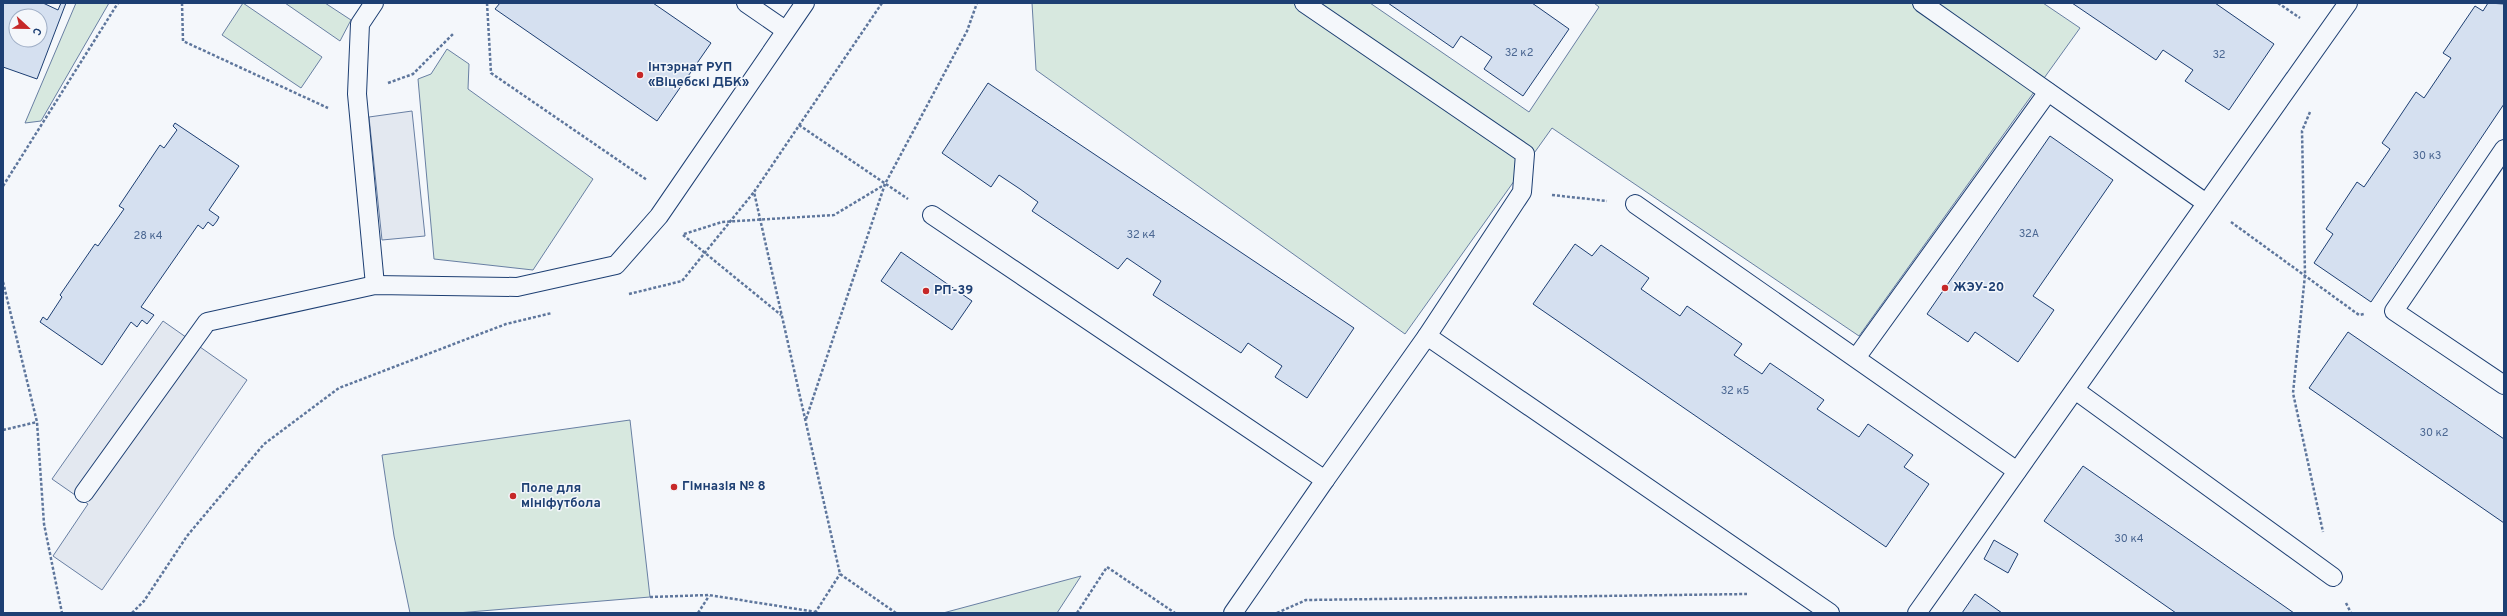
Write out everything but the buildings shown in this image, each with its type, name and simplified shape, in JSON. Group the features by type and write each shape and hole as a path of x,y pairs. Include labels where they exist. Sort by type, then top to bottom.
{"lane":[{"path":"374,3 360,24 357,94 375,285"},
{"path":"746,3 785,30"},
{"path":"84,493 207,322 375,285 518,287 616,265 659,216 785,30 805,3"},
{"path":"1233,613 1324,480 1427,336 1522,192 1524,154 1304,3"},
{"path":"1922,3 2206,203"},
{"path":"1917,613 2348,3"},
{"path":"1856,358 2048,92"},
{"path":"2504,148 2394,311 2504,385"},
{"path":"1635,204 2017,471"},
{"path":"932,215 1324,480"},
{"path":"1427,336 1830,613"},
{"path":"2074,390 2333,577"}],"path":[{"path":"3,186 118,3"},
{"path":"182,3 183,41 360,122"},
{"path":"487,3 491,73 672,197"},
{"path":"621,296 682,281 754,192 882,3"},
{"path":"805,421 885,184 967,31 977,3"},
{"path":"412,74 454,33"},
{"path":"2311,110 2302,131 2305,275 2293,393 2333,577"},
{"path":"799,126 932,215"},
{"path":"683,235 730,222 834,215 885,184"},
{"path":"754,192 840,574 896,613"},
{"path":"1522,192 1635,204"},
{"path":"2206,203 2359,315 2394,311"},
{"path":"659,216 782,315"},
{"path":"3,282 37,422 44,524 62,613"},
{"path":"132,613 144,601 187,536 264,444 339,388 506,324 560,311"},
{"path":"3,430 37,422"},
{"path":"1077,613 1107,567 1175,613"},
{"path":"650,597 709,595 815,613 840,574"},
{"path":"1277,613 1306,600 1752,594"},
{"path":"698,613 709,595"}],"shaded area":[{"path":"76,3 109,3 41,121 25,123"},
{"path":"243,3 322,57 301,88 222,35"},
{"path":"285,3 325,3 351,20 340,41"},
{"path":"1032,3 1370,3 1529,112 1599,7 1594,3 2043,3 2080,28 1859,336 1552,128 1405,334 1036,70"},
{"path":"447,49 469,64 468,89 593,179 533,270 434,259 418,79 431,74"},
{"path":"412,111 425,236 382,240 369,117"},
{"path":"163,321 247,380 102,590 53,556 88,504 52,479"},
{"name":"Поле для мініфутбола","path":"630,420 650,597 457,613 410,613 394,536 382,455"},
{"path":"1081,576 1057,613 943,613"}],"place":[{"name":"Інтэрнат РУП «Віцебскі ДБК»","path":"640,75"},
{"name":"ЖЭУ-20","path":"1945,288"},
{"name":"РП-39","path":"926,291"},
{"name":"Гімназія № 8","path":"674,487"},
{"name":"Поле для мініфутбола","path":"513,496"}]}
